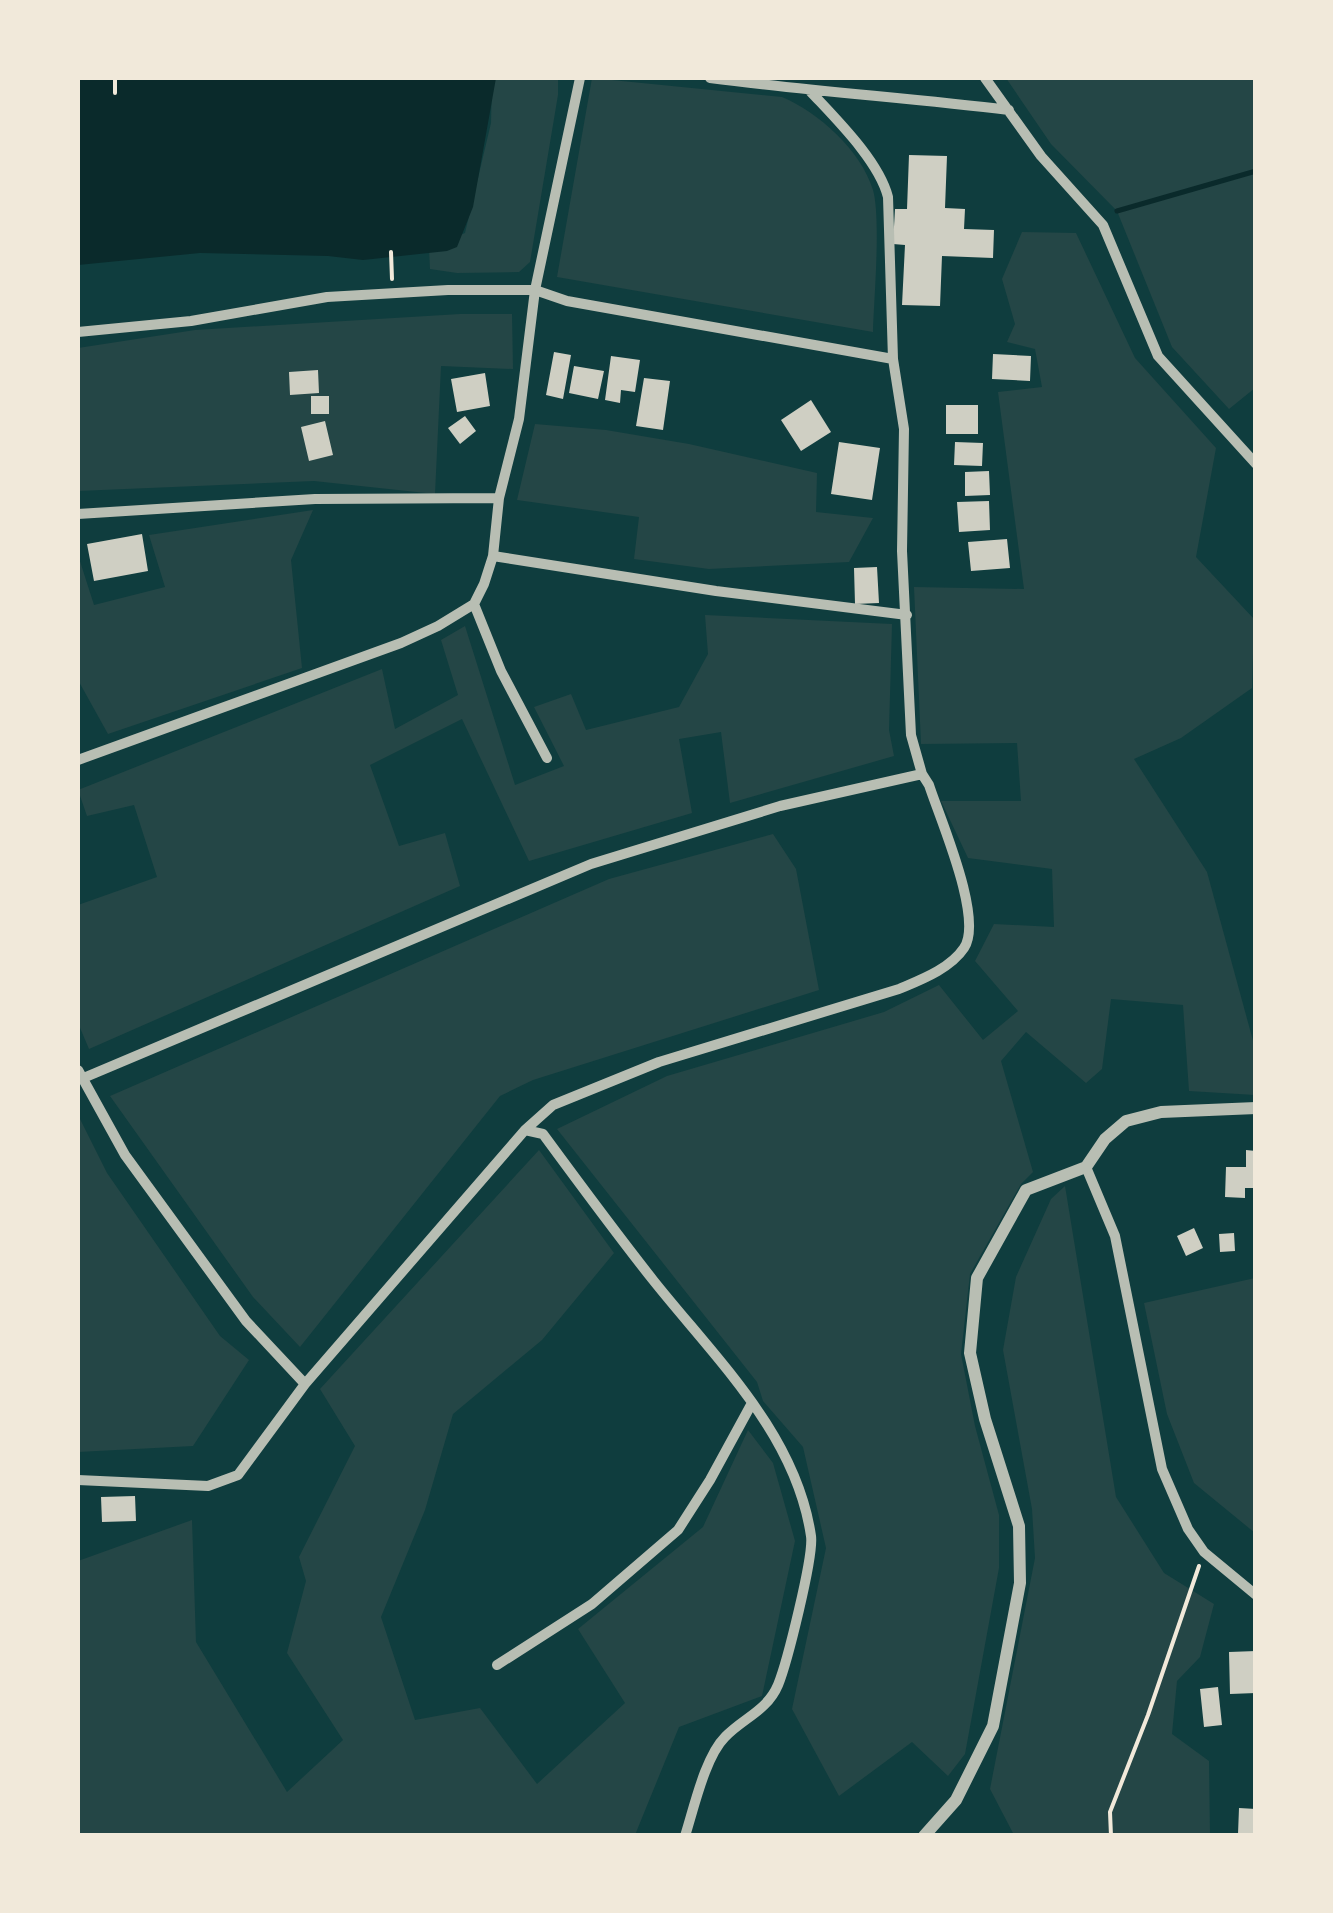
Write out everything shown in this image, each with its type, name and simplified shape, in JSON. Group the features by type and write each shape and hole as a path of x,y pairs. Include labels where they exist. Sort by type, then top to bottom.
{"street":[{"path":"78,760 402,642 474,604 493,556 499,498 519,420 535,290 580,78"},
{"path":"710,78 1008,110"},
{"path":"985,78 1041,156 1102,226 1158,356 1256,464"},
{"path":"78,1480 208,1486 238,1475 305,1384 525,1130 553,1105 659,1062 898,989 928,976 966,946 966,896 911,735 902,552 904,429 894,359 889,216 884,181 840,122 810,91"},
{"path":"78,332 191,321 328,298 448,290 535,290 566,301 894,359"},
{"path":"78,514 315,499 499,498"},
{"path":"493,556 716,591 908,615"},
{"path":"474,604 501,670 548,758"},
{"path":"305,1384 246,1322 125,1154 79,1074 590,864 780,806 922,774"},
{"path":"924,1836 956,1800 993,1726 1020,1583 1019,1526 984,1419 970,1352 978,1278 1026,1190 1086,1167 1104,1139 1126,1121 1162,1112 1256,1108"},
{"path":"525,1130 543,1134 752,1403 787,1455 804,1502 812,1541 798,1614 778,1685 760,1712 724,1738 714,1754 685,1836"},
{"path":"1086,1167 1115,1236 1162,1469 1188,1528 1204,1552 1256,1595"},
{"path":"497,1665 592,1604 678,1530 752,1403"}],"path":[{"path":"115,78 115,93"},
{"path":"391,252 392,284"},
{"path":"1111,1836 1110,1812 1204,1552"}],"shaded area":[{"path":"78,78 496,78 473,207 457,247 363,260 200,253 78,265"},
{"path":"492,78 558,78 530,262 519,272 457,273 430,269 429,248 465,233 491,123"},
{"path":"592,78 782,97 823,122 859,161 873,190 877,239 873,332 557,277"},
{"path":"1006,78 1255,78 1255,388 1229,409 1172,347 1117,211 1051,144"},
{"path":"1022,232 1076,233 1135,358 1216,448 1196,557 1254,619 1252,688 1181,738 1134,759 1207,872 1255,1048 1255,1095 1189,1091 1183,1005 1111,999 1102,1069 1086,1083 1026,1032 1001,1061 1033,1172 1021,1184 970,1274 961,1354 999,1515 999,1568 965,1754 948,1776 912,1742 839,1796 792,1709 826,1548 803,1447 763,1401 757,1382 557,1129 667,1076 884,1012 939,985 983,1040 1018,1011 975,961 994,924 1054,927 1052,869 968,858 941,801 1021,801 1017,743 921,744 914,587 1024,589 998,392 1042,387 1035,349 1007,342 1015,324 1002,279"},
{"path":"512,314 513,369 441,366 435,494 314,481 78,491 78,348 195,330"},
{"path":"535,424 606,430 689,444 817,473 816,512 873,518 849,562 709,569 634,559 639,517 517,500"},
{"path":"313,510 291,560 302,668 108,734 78,680 78,555 94,605 165,587 149,535"},
{"path":"705,615 892,624 889,730 894,756 730,803 721,732 679,739 692,813 529,861 462,719 370,765 399,846 445,833 460,886 89,1049 78,1023 78,905 157,877 134,805 87,816 78,790 382,669 395,729 458,695 441,640 465,626 515,785 564,766 534,707 571,694 586,730 679,707 708,654"},
{"path":"773,834 796,869 819,990 533,1080 500,1096 300,1347 253,1297 110,1096 609,879"},
{"path":"78,1115 107,1173 220,1336 249,1360 193,1446 78,1452"},
{"path":"539,1150 614,1253 542,1340 453,1414 425,1510 381,1617 415,1720 480,1708 537,1784 625,1703 578,1629 703,1527 748,1430 773,1463 795,1541 762,1696 679,1727 635,1835 78,1835 78,1561 192,1520 196,1642 287,1792 343,1740 287,1653 306,1581 299,1557 355,1446 320,1389"},
{"path":"1065,1186 1116,1497 1164,1573 1214,1604 1200,1657 1177,1681 1172,1734 1209,1761 1210,1835 1014,1835 990,1789 1035,1558 1032,1509 1003,1350 1016,1277 1051,1199"},
{"path":"1256,1278 1255,1533 1194,1483 1167,1414 1144,1303"}],"building":[{"path":"909,155 947,156 945,208 965,209 964,229 994,230 993,258 942,256 940,306 902,305 905,245 893,244 895,209 907,209"},
{"path":"554,352 571,355 563,399 546,395"},
{"path":"993,354 1031,356 1030,381 992,379"},
{"path":"611,356 640,360 635,392 621,390 620,403 605,400"},
{"path":"574,366 604,371 598,399 569,393"},
{"path":"318,370 319,393 290,395 289,372"},
{"path":"485,373 490,406 457,412 451,379"},
{"path":"644,378 670,381 663,430 636,426"},
{"path":"311,396 329,396 329,414 311,414"},
{"path":"811,400 831,432 801,451 781,420"},
{"path":"946,405 978,405 978,434 946,434"},
{"path":"465,416 476,431 460,444 448,428"},
{"path":"325,421 333,455 309,461 301,427"},
{"path":"839,442 880,448 872,500 831,494"},
{"path":"955,442 983,443 982,466 954,465"},
{"path":"989,471 990,495 965,496 965,472"},
{"path":"989,501 990,530 959,532 957,502"},
{"path":"142,534 148,571 94,581 87,544"},
{"path":"1007,539 1010,568 971,571 968,542"},
{"path":"877,567 879,603 855,604 854,568"},
{"path":"1246,1150 1256,1151 1256,1188 1245,1188 1245,1198 1225,1197 1226,1167 1246,1167"},
{"path":"1194,1228 1203,1248 1186,1256 1177,1236"},
{"path":"1234,1233 1235,1251 1220,1252 1219,1234"},
{"path":"135,1496 136,1521 102,1522 101,1497"},
{"path":"1256,1651 1256,1693 1230,1694 1229,1652"},
{"path":"1218,1687 1222,1725 1204,1727 1200,1689"},
{"path":"1239,1808 1256,1809 1256,1835 1238,1834"}],"waterway":[{"path":"1117,211 1256,171"}]}
